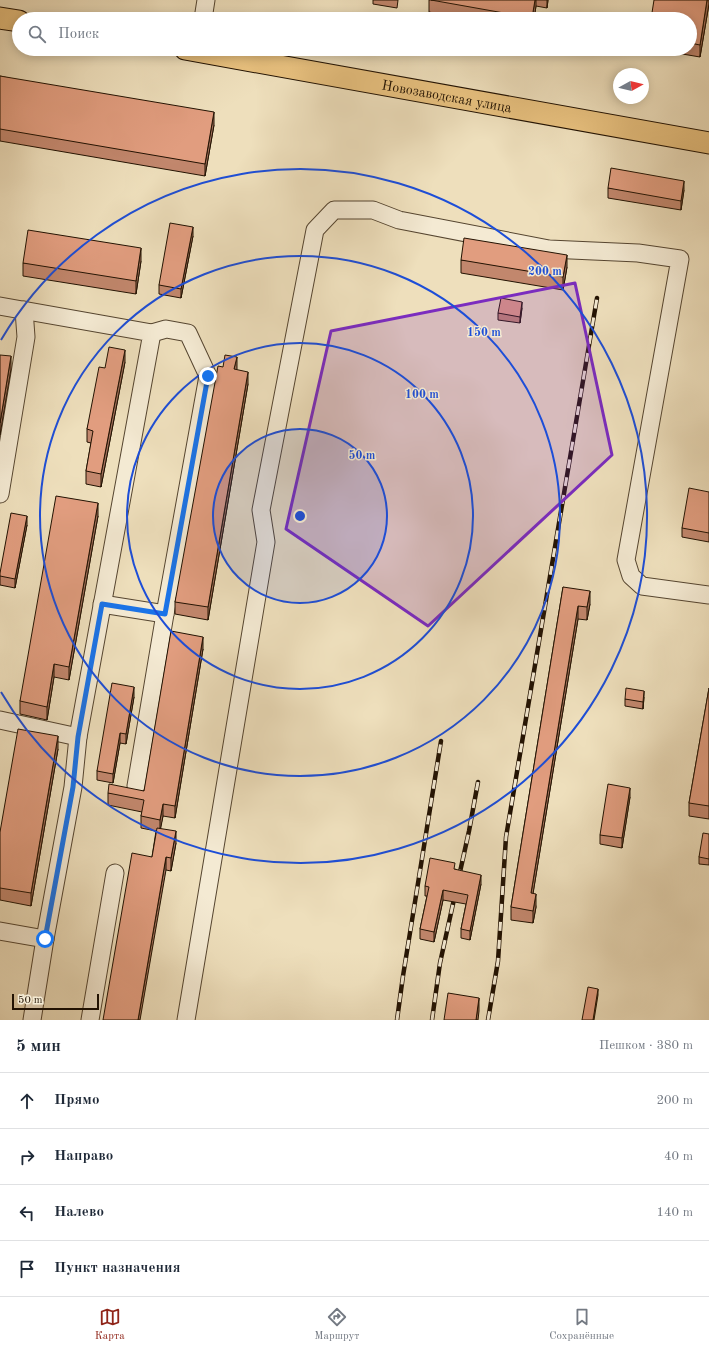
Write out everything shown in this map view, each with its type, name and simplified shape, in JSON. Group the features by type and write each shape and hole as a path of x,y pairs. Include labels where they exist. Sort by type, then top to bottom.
{"main road":[{"path":"0,18 12,20"},
{"name":"Новозаводская улица","path":"226,56 709,143"}],"street":[{"path":"204,12 206,0"},
{"path":"186,1020 266,542 261,510 316,230 334,210 373,210 399,220 549,249 638,253 680,259 626,560 631,576 642,586 709,595"},
{"path":"0,306 152,333 166,329 188,333 208,376 136,786"},
{"path":"0,494 26,337 24,310"},
{"path":"32,1020 45,939 73,787 78,737 152,333"},
{"path":"102,604 165,614"},
{"path":"0,720 78,737"},
{"path":"90,1020 115,873"},
{"path":"0,931 45,939"}],"highlighted area":[{"path":"575,283 612,455 428,626 286,529 331,331"}],"building":[{"path":"431,0 535,0 533,12 498,12"},
{"path":"654,0 707,0 700,45 697,44 697,12 652,12"},
{"path":"0,76 214,112 205,164 0,129"},
{"path":"611,168 684,181 681,201 608,188"},
{"path":"170,223 193,227 181,289 159,285"},
{"path":"28,230 141,248 136,281 23,263"},
{"path":"464,238 567,255 563,277 461,260"},
{"path":"501,298 522,302 520,317 498,313"},
{"path":"109,347 125,350 101,474 86,471 93,431 87,429 99,367 105,368"},
{"path":"0,355 11,356 0,423"},
{"path":"225,355 237,357 234,369 248,372 208,607 175,602 218,366 223,367"},
{"path":"689,488 709,492 709,533 682,528"},
{"path":"56,496 98,503 69,667 54,664 47,707 20,701"},
{"path":"11,513 27,516 15,579 0,576"},
{"path":"563,587 590,591 587,607 578,606 531,893 536,894 533,911 511,907"},
{"path":"171,631 203,637 175,806 163,804 160,820 141,816 144,800 108,793 109,784 144,791"},
{"path":"112,683 134,687 126,734 120,733 113,774 97,771"},
{"path":"626,688 644,691 643,702 625,699"},
{"path":"709,688 709,806 689,803"},
{"path":"18,729 58,736 31,893 0,888 0,832"},
{"path":"608,784 630,788 622,838 600,835"},
{"path":"157,828 176,831 171,858 166,857 138,1020 103,1020 132,853 152,857"},
{"path":"703,833 709,834 709,859 699,857"},
{"path":"430,858 455,863 454,869 481,875 470,931 461,929 468,895 443,890 434,932 420,929 429,887 425,886"},
{"path":"588,987 598,989 593,1020 582,1020"},
{"path":"448,993 479,998 476,1020 444,1020"}],"railway":[{"path":"488,1020 498,961 506,837 597,298"},
{"path":"397,1020 441,741"},
{"path":"432,1020 440,963 469,831 478,782"}],"route":[{"path":"45,939 73,787 78,737 102,604 165,614 208,376"}]}
